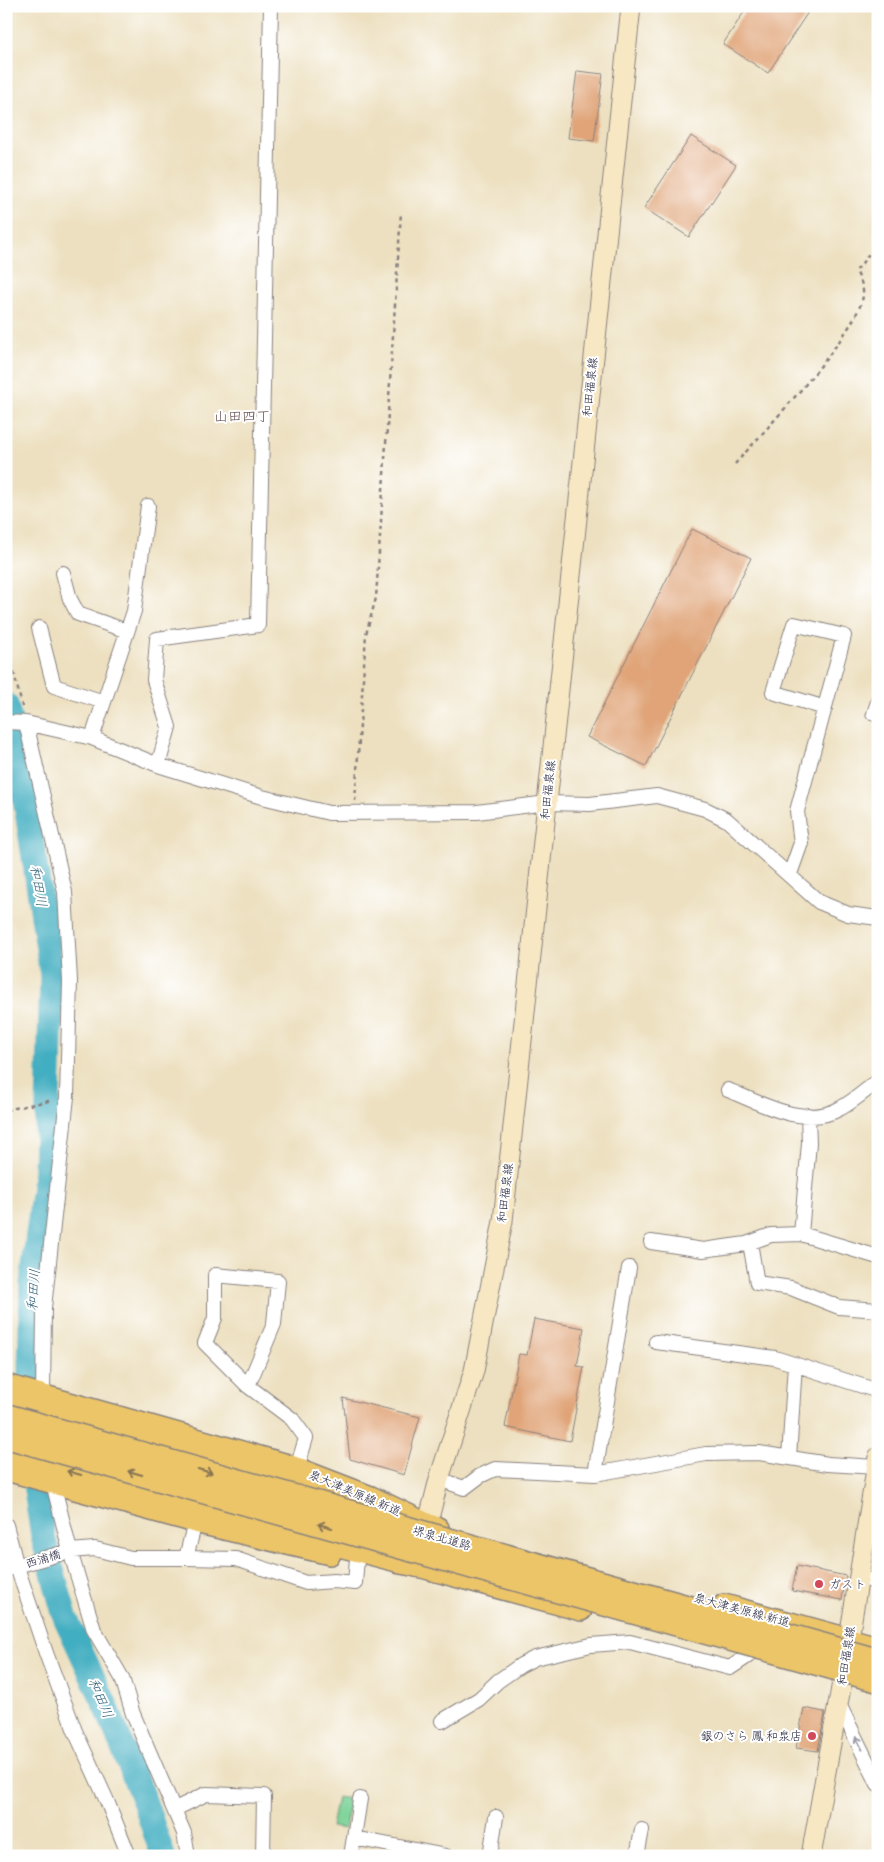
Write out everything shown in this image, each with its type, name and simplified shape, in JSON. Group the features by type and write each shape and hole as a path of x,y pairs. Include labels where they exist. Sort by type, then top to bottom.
{"highway":[{"path":"6,1401 292,1473 368,1509 427,1524"},
{"name":"堺泉北道路","path":"6,1416 878,1660"},
{"name":"堺泉北道路","path":"6,1437 878,1681"},
{"path":"6,1454 272,1528 418,1566"}],"main road":[{"name":"和田福泉線","path":"418,1566 439,1479 474,1371 503,1221 631,6"},
{"name":"泉大津美原線 新道","path":"6,1385 292,1473"},
{"path":"6,1470 195,1522 328,1554 418,1566 748,1656 840,1692 878,1692"},
{"name":"和田福泉線","path":"811,1856 876,1473"},
{"name":"泉大津美原線 新道","path":"427,1524 878,1647"}],"street":[{"path":"158,765 169,727 154,680 158,639 258,626 271,6"},
{"path":"92,738 134,611 148,506"},
{"path":"63,573 70,599 78,614 127,631"},
{"path":"790,874 801,843 797,811 825,708 844,636 794,624 773,692 825,708"},
{"path":"39,628 54,686 104,702"},
{"path":"40,1395 44,1308 66,1097 70,981 65,892 17,723 92,738 158,765 262,797 329,812 477,812 547,803 590,804 657,796 705,809 727,820 790,874 819,902 848,914 878,918"},
{"path":"728,1090 790,1114 817,1116 840,1109 878,1081"},
{"path":"801,1234 809,1142 808,1116"},
{"path":"651,1242 704,1250 750,1243 771,1235 801,1234 878,1257"},
{"path":"750,1243 757,1283 791,1288 839,1307 878,1310"},
{"path":"595,1474 629,1268"},
{"path":"248,1386 274,1324 278,1281 215,1276 215,1318 205,1343 248,1386 292,1419 306,1438 292,1473"},
{"path":"656,1342 774,1358 878,1391"},
{"path":"789,1458 795,1364"},
{"path":"439,1479 464,1488 480,1476 495,1470 595,1474 706,1454 759,1453 876,1473"},
{"path":"53,1483 70,1551 94,1630 122,1678 133,1714 184,1833 188,1856"},
{"path":"186,1558 195,1522"},
{"path":"6,1525 11,1568 72,1722 129,1856"},
{"name":"西浦橋","path":"11,1568 70,1551 95,1549 131,1558 236,1560 306,1582 334,1580 355,1583 357,1558"},
{"path":"859,1578 878,1582"},
{"path":"442,1721 479,1699 498,1680 521,1665 535,1658 591,1645 630,1642 730,1668 748,1656"},
{"path":"840,1692 878,1784"},
{"path":"175,1809 206,1794 264,1796 263,1856"},
{"path":"351,1856 360,1799"},
{"path":"490,1856 496,1816"},
{"path":"637,1856 642,1830"},
{"path":"354,1838 446,1856"}],"lane":[{"path":"878,690 870,715 878,718"}],"path":[{"path":"356,812 354,795 366,634 376,598 401,212"},
{"path":"735,464 845,333 858,310 863,295 862,282 856,271 878,242"},
{"path":"6,641 17,723"},
{"path":"6,1110 66,1097"}],"green space":[{"path":"337,1797 350,1799 345,1829 331,1827"}],"building":[{"path":"748,6 812,6 768,73 723,44"},
{"path":"577,71 603,74 594,141 568,138"},
{"path":"691,136 736,165 689,237 644,208"},
{"path":"692,529 751,558 646,766 587,737"},
{"path":"534,1319 584,1328 577,1366 584,1367 570,1441 505,1427 519,1354 527,1355"},
{"path":"343,1398 420,1417 404,1475 350,1459"},
{"path":"797,1566 846,1576 842,1600 792,1591"},
{"name":"銀のさら 鳳 和泉店","path":"804,1708 824,1712 825,1714 818,1751 796,1748"}],"waterway":[{"name":"和田川","path":"6,705 18,753 52,975 46,1169 32,1283 29,1415"},
{"name":"和田川","path":"31,1457 43,1537 65,1617 106,1706 146,1806 163,1856"}],"place":[{"name":"ガスト","path":"819,1584"},
{"name":"銀のさら 鳳 和泉店","path":"812,1736"}],"district":[{"name":"山田四丁","path":"242,416"}]}
